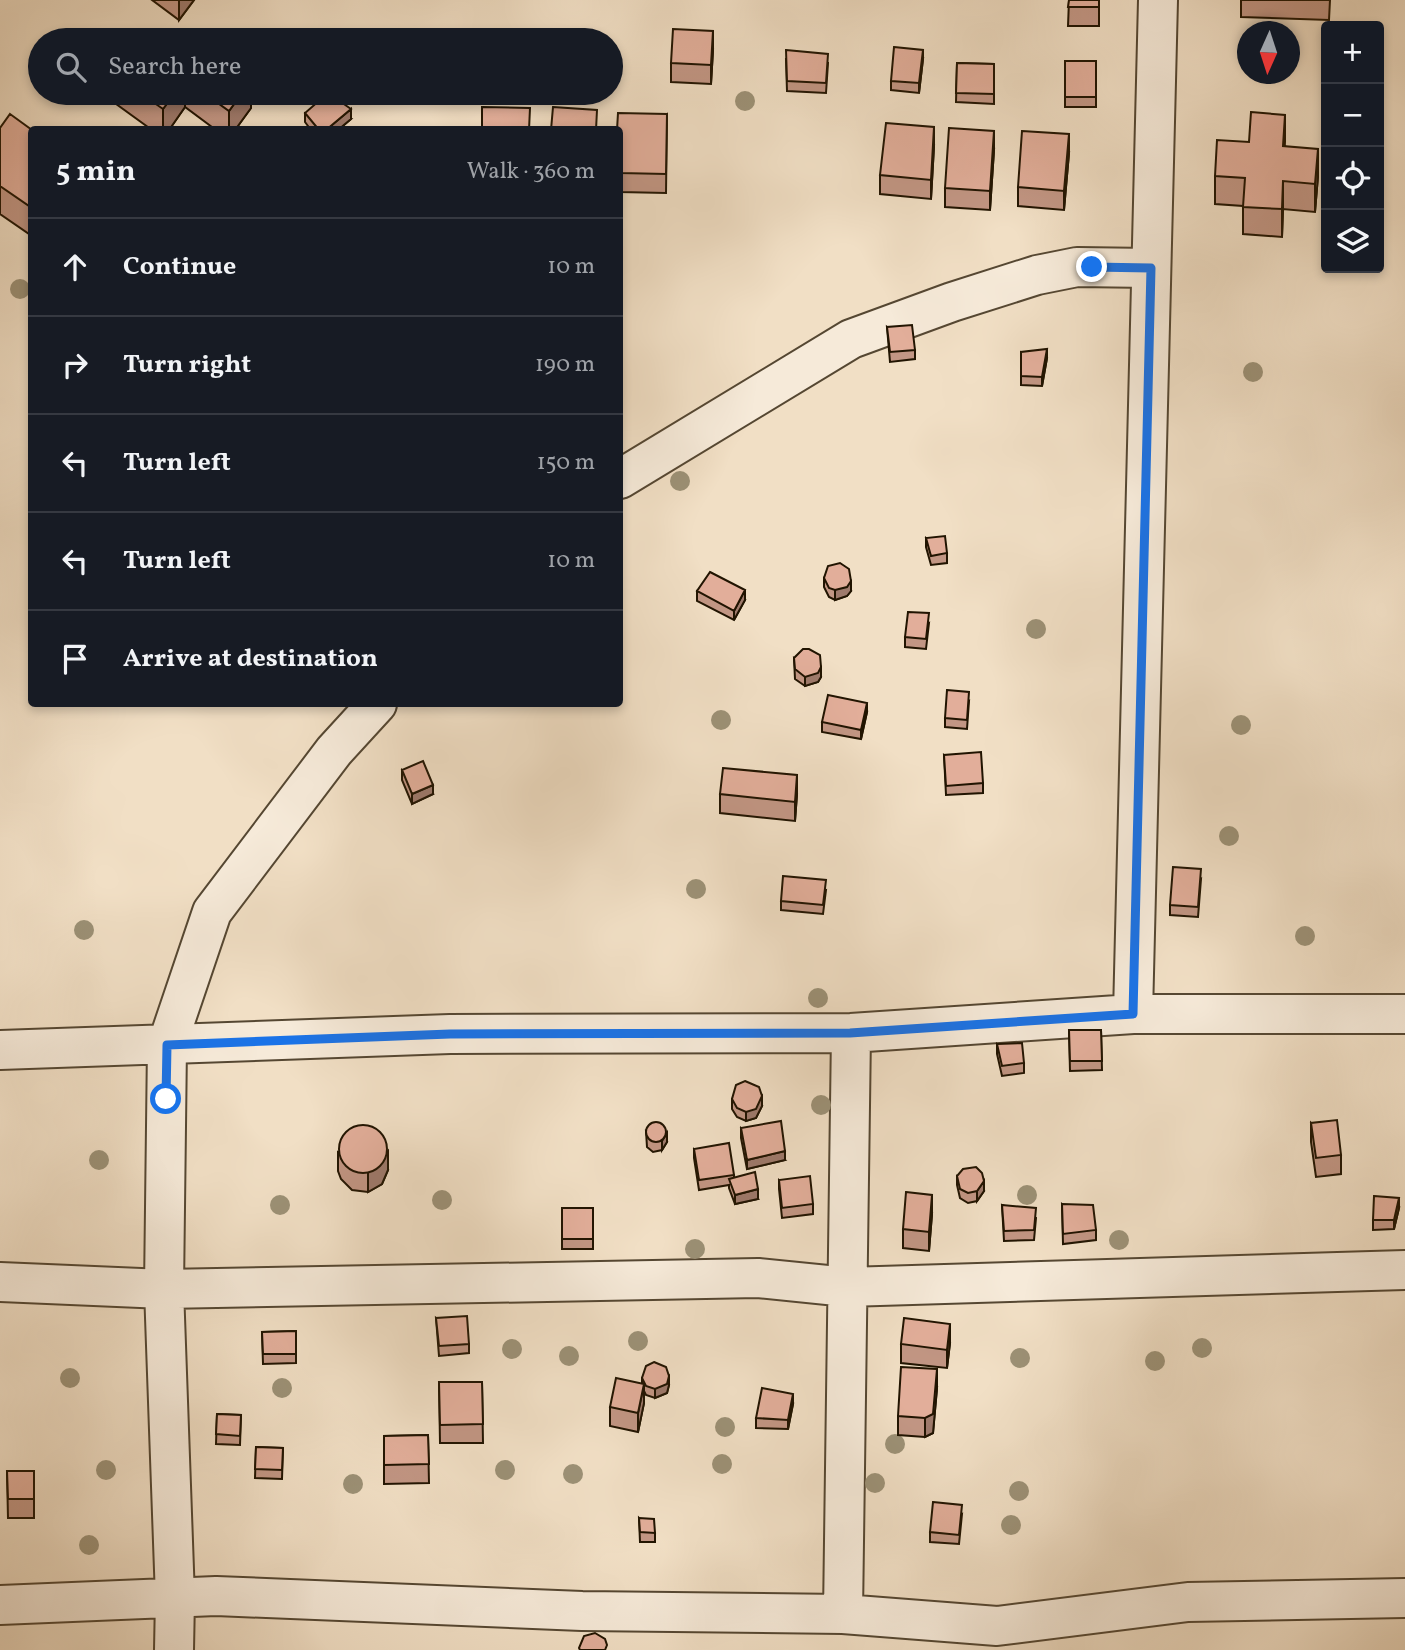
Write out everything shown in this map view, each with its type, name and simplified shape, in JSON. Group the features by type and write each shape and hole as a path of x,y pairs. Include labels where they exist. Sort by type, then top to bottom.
{"street":[{"path":"1133,1014 1158,0"},
{"path":"623,477 851,339 1037,275 1077,267 1151,268"},
{"path":"174,1650 175,1598 164,1289 167,1045 212,912 334,751 374,707"},
{"path":"0,1050 450,1034 850,1033 1133,1014 1405,1014"},
{"path":"843,1614 850,1033"},
{"path":"0,1282 164,1289 758,1278 847,1287 1405,1270"},
{"path":"0,1605 216,1596 582,1611 843,1614 997,1626 1188,1602 1405,1598"}],"building":[{"path":"1069,0 1099,0 1099,7 1068,7"},
{"path":"673,29 713,31 711,65 671,63"},
{"path":"894,47 923,50 919,83 891,81"},
{"path":"786,50 828,54 826,83 787,81"},
{"path":"1065,61 1096,61 1096,97 1065,97"},
{"path":"957,63 994,64 994,94 956,93"},
{"path":"221,105 233,105 229,111"},
{"path":"314,105 345,105 351,109 331,126 316,126 305,113"},
{"path":"482,107 530,108 529,126 482,126"},
{"path":"553,107 597,110 596,126 551,126"},
{"path":"1251,112 1285,115 1283,146 1318,149 1315,184 1283,181 1282,209 1243,207 1245,178 1215,176 1217,140 1249,142"},
{"path":"618,113 667,114 666,174 623,173 623,126 617,126"},
{"path":"10,114 28,127 28,205 0,186 0,128"},
{"path":"886,123 934,127 931,180 880,175"},
{"path":"949,128 994,131 990,191 945,188"},
{"path":"1022,131 1069,134 1064,191 1018,187"},
{"path":"912,325 915,350 890,352 887,327"},
{"path":"1047,349 1042,377 1021,376 1021,352"},
{"path":"945,536 947,553 931,556 926,538"},
{"path":"840,563 849,569 851,581 847,587 835,590 829,588 824,578 828,566"},
{"path":"710,572 745,590 734,611 697,591"},
{"path":"908,612 929,613 926,639 905,637"},
{"path":"803,649 820,655 821,667 818,673 805,677 795,669 794,658"},
{"path":"947,690 969,692 967,720 945,718"},
{"path":"828,695 867,703 861,730 822,722"},
{"path":"981,752 983,783 946,786 944,755"},
{"path":"423,761 433,785 412,794 402,770"},
{"path":"723,768 797,775 795,802 720,794"},
{"path":"1173,867 1201,869 1198,907 1170,905"},
{"path":"783,876 826,880 823,905 781,901"},
{"path":"1069,1030 1101,1030 1102,1061 1070,1061"},
{"path":"1022,1043 1024,1063 1002,1066 997,1044"},
{"path":"745,1081 759,1087 762,1096 756,1109 746,1112 737,1108 732,1099 736,1085"},
{"path":"1337,1120 1341,1155 1316,1158 1311,1123"},
{"path":"781,1121 785,1151 747,1160 741,1128"},
{"path":"656,1122 663,1125 666,1132 663,1139 656,1142 649,1139 646,1132 649,1125"},
{"path":"363,1125 380,1132 387,1149 380,1166 363,1173 346,1166 339,1149 346,1132"},
{"path":"729,1143 734,1175 699,1180 694,1149"},
{"path":"976,1167 982,1173 984,1181 977,1191 968,1193 960,1189 957,1176 963,1169"},
{"path":"755,1172 758,1189 735,1195 729,1179"},
{"path":"810,1176 813,1204 782,1208 779,1180"},
{"path":"906,1192 932,1195 929,1232 903,1229"},
{"path":"1374,1196 1399,1198 1394,1220 1373,1220"},
{"path":"1062,1204 1093,1205 1096,1230 1063,1234"},
{"path":"1002,1205 1036,1208 1034,1230 1004,1231"},
{"path":"562,1208 593,1208 593,1239 562,1239"},
{"path":"467,1316 469,1344 439,1346 436,1318"},
{"path":"904,1318 950,1324 947,1350 901,1344"},
{"path":"296,1331 296,1354 263,1354 262,1332"},
{"path":"654,1362 666,1367 669,1376 667,1384 655,1389 646,1386 642,1378 646,1366"},
{"path":"901,1367 937,1369 933,1414 925,1418 898,1416"},
{"path":"616,1378 644,1384 638,1413 610,1407"},
{"path":"439,1382 482,1382 483,1424 440,1425"},
{"path":"762,1388 793,1394 788,1420 756,1418"},
{"path":"217,1414 241,1415 240,1436 216,1434"},
{"path":"428,1435 429,1464 384,1465 384,1436"},
{"path":"256,1447 283,1448 282,1470 255,1469"},
{"path":"7,1471 34,1471 34,1499 8,1499"},
{"path":"933,1502 962,1505 959,1535 930,1532"},
{"path":"639,1518 654,1519 655,1533 640,1532"},
{"path":"595,1633 605,1639 605,1650 580,1650 584,1636"}],"route":[{"path":"166,1099 167,1045 450,1034 850,1033 1133,1014 1151,268 1092,267"}]}
